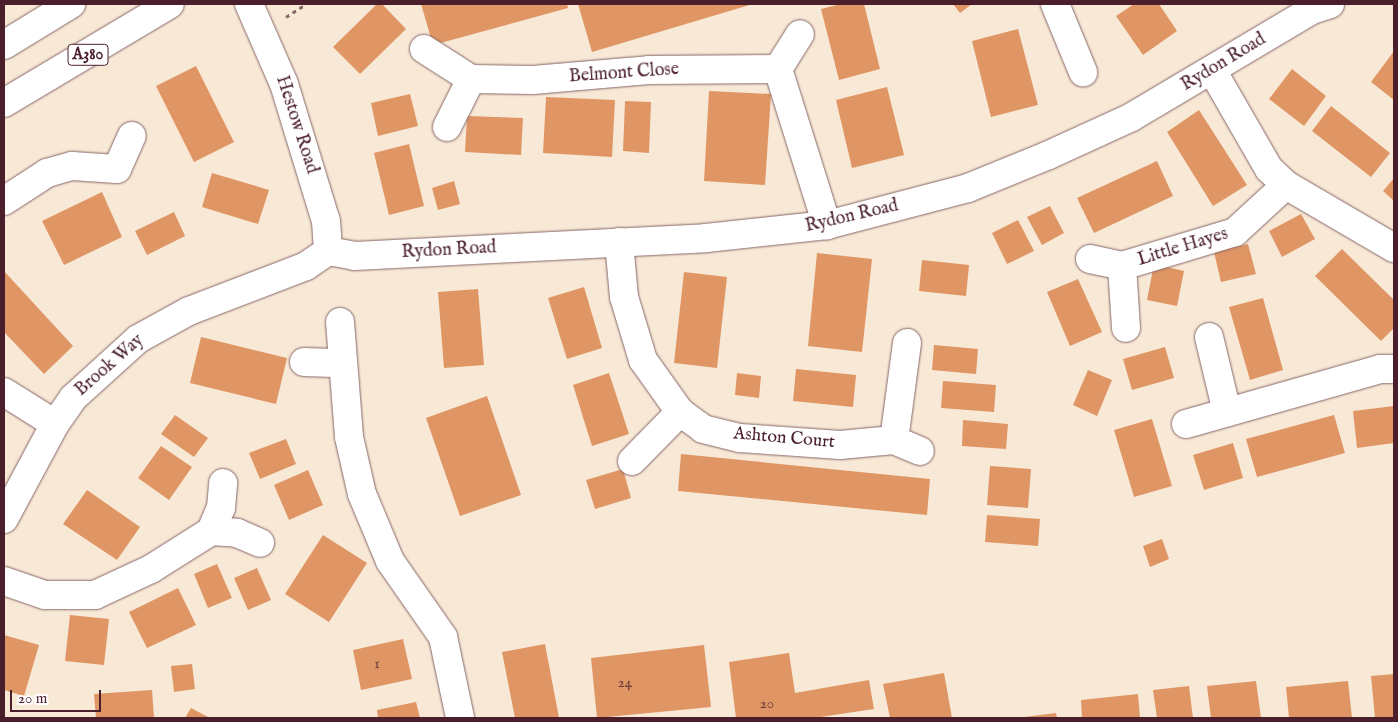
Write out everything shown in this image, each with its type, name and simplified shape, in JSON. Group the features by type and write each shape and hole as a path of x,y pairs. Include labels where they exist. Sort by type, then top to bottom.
{"main road":[{"path":"4,45 71,4"},
{"name":"A380","path":"4,103 170,4"},
{"path":"1056,4 1083,72"},
{"name":"Rydon Road","path":"328,251 355,256 764,234 827,225 968,188 1049,155 1130,118 1312,10 1330,4"},
{"name":"Hestow Road","path":"250,7 284,84 326,221 328,251"},
{"path":"800,34 778,69 827,225"},
{"name":"A380","path":"4,123 69,80 105,44"},
{"path":"424,49 471,79 447,127"},
{"name":"Belmont Close","path":"471,79 533,80 649,70 778,69"},
{"path":"1212,70 1269,170 1286,185 1394,248"},
{"path":"4,202 47,173 72,166 117,169 132,136"},
{"name":"Little Hayes","path":"1090,259 1122,266 1235,232 1286,185"},
{"name":"Ashton Court","path":"619,242 624,297 643,360 680,412 703,429 740,438 840,445 894,440 920,451"},
{"name":"Brook Way","path":"4,519 54,424 73,398 138,339 189,310 306,266 328,251"},
{"name":"Little Hayes","path":"1122,266 1126,328"},
{"path":"340,322 341,363 349,437 362,494 390,561 443,637 460,718"},
{"path":"1209,337 1227,412"},
{"path":"894,440 907,343"},
{"path":"304,362 341,363"},
{"path":"1186,424 1380,369 1394,369"},
{"path":"4,392 54,424"},
{"path":"632,461 680,412"},
{"path":"4,581 45,595 95,595 152,570 211,531 221,508 223,483"},
{"path":"211,531 237,533 260,543"}],"building":[{"path":"377,4 382,4 406,29 360,74 333,47"},
{"path":"421,4 567,4 568,8 433,45"},
{"path":"578,4 753,4 592,52"},
{"path":"841,4 864,4 880,69 839,80 821,9"},
{"path":"953,4 972,4 960,13"},
{"path":"1134,4 1159,4 1177,31 1143,55 1116,16"},
{"path":"1018,29 1038,105 991,117 972,41"},
{"path":"1394,51 1394,100 1371,82"},
{"path":"196,66 234,142 194,162 156,86"},
{"path":"1292,69 1326,96 1304,126 1269,99"},
{"path":"887,87 904,155 852,168 836,100"},
{"path":"709,91 771,94 765,185 704,181"},
{"path":"410,94 418,126 378,136 371,103"},
{"path":"546,97 615,100 612,157 543,153"},
{"path":"625,101 651,102 649,153 623,151"},
{"path":"1331,106 1390,153 1371,177 1312,131"},
{"path":"1199,110 1247,185 1213,206 1167,132"},
{"path":"467,116 523,118 521,155 465,152"},
{"path":"409,144 424,206 389,215 374,153"},
{"path":"1157,161 1173,196 1094,233 1077,198"},
{"path":"212,173 269,190 258,224 202,207"},
{"path":"1394,178 1394,201 1383,191"},
{"path":"454,181 460,204 438,210 432,188"},
{"path":"102,192 122,237 64,265 42,221"},
{"path":"1050,206 1064,233 1042,245 1027,217"},
{"path":"174,212 185,236 147,255 135,231"},
{"path":"1301,214 1315,239 1282,257 1269,231"},
{"path":"1018,220 1034,251 1007,264 992,233"},
{"path":"1248,244 1256,274 1221,282 1214,252"},
{"path":"1342,249 1394,300 1394,328 1381,341 1315,276"},
{"path":"817,253 872,259 862,352 808,346"},
{"path":"922,260 969,265 966,296 919,291"},
{"path":"1154,264 1184,271 1177,306 1147,300"},
{"path":"4,271 73,346 44,374 4,332"},
{"path":"684,272 727,277 717,368 674,363"},
{"path":"1078,279 1102,332 1070,346 1047,292"},
{"path":"584,287 602,348 567,359 548,298"},
{"path":"478,289 484,365 444,368 438,292"},
{"path":"1263,298 1283,370 1250,380 1229,307"},
{"path":"201,337 287,358 276,404 190,383"},
{"path":"934,345 978,349 976,374 932,370"},
{"path":"1165,347 1174,378 1132,390 1123,359"},
{"path":"796,369 856,375 853,407 793,401"},
{"path":"1088,370 1112,380 1097,416 1073,405"},
{"path":"609,373 629,434 592,446 573,385"},
{"path":"737,373 761,376 759,398 735,395"},
{"path":"943,381 996,385 994,412 941,408"},
{"path":"487,396 521,495 460,516 426,418"},
{"path":"1394,406 1394,443 1357,448 1353,411"},
{"path":"175,415 208,438 194,457 161,434"},
{"path":"1334,415 1345,453 1257,477 1246,439"},
{"path":"1152,419 1172,486 1134,497 1114,430"},
{"path":"963,420 1008,424 1006,449 962,446"},
{"path":"286,439 296,464 260,479 249,453"},
{"path":"1233,443 1243,478 1204,490 1193,455"},
{"path":"161,446 192,467 169,500 138,478"},
{"path":"681,454 930,479 927,515 678,491"},
{"path":"990,466 1031,469 1028,508 987,505"},
{"path":"623,469 631,498 595,509 586,480"},
{"path":"308,470 323,505 289,520 274,485"},
{"path":"87,490 140,527 117,560 63,524"},
{"path":"987,515 1040,519 1038,546 985,542"},
{"path":"323,535 367,563 329,622 285,594"},
{"path":"1162,539 1169,559 1150,567 1143,546"},
{"path":"217,564 232,598 208,608 194,574"},
{"path":"257,568 271,600 248,610 234,578"},
{"path":"178,588 196,625 147,648 129,612"},
{"path":"70,615 109,619 104,665 65,661"},
{"path":"4,635 39,645 24,696 4,690"},
{"path":"403,639 412,679 361,690 353,650"},
{"path":"545,644 559,718 515,718 502,652"},
{"path":"704,645 711,707 597,718 591,658"},
{"path":"789,653 795,693 869,680 874,709 814,718 736,718 729,662"},
{"path":"192,664 195,689 174,692 171,666"},
{"path":"944,673 952,718 890,718 883,684"},
{"path":"1394,674 1394,718 1375,718 1371,676"},
{"path":"1256,681 1261,718 1211,718 1207,686"},
{"path":"1348,681 1352,718 1289,718 1286,687"},
{"path":"1189,686 1193,718 1157,718 1153,690"},
{"path":"152,690 154,718 96,718 94,694"},
{"path":"1138,694 1140,718 1082,718 1081,700"},
{"path":"416,702 420,718 378,718 377,710"},
{"path":"191,708 210,718 185,718"},
{"path":"1056,713 1057,718 1024,718 1024,717"}]}
